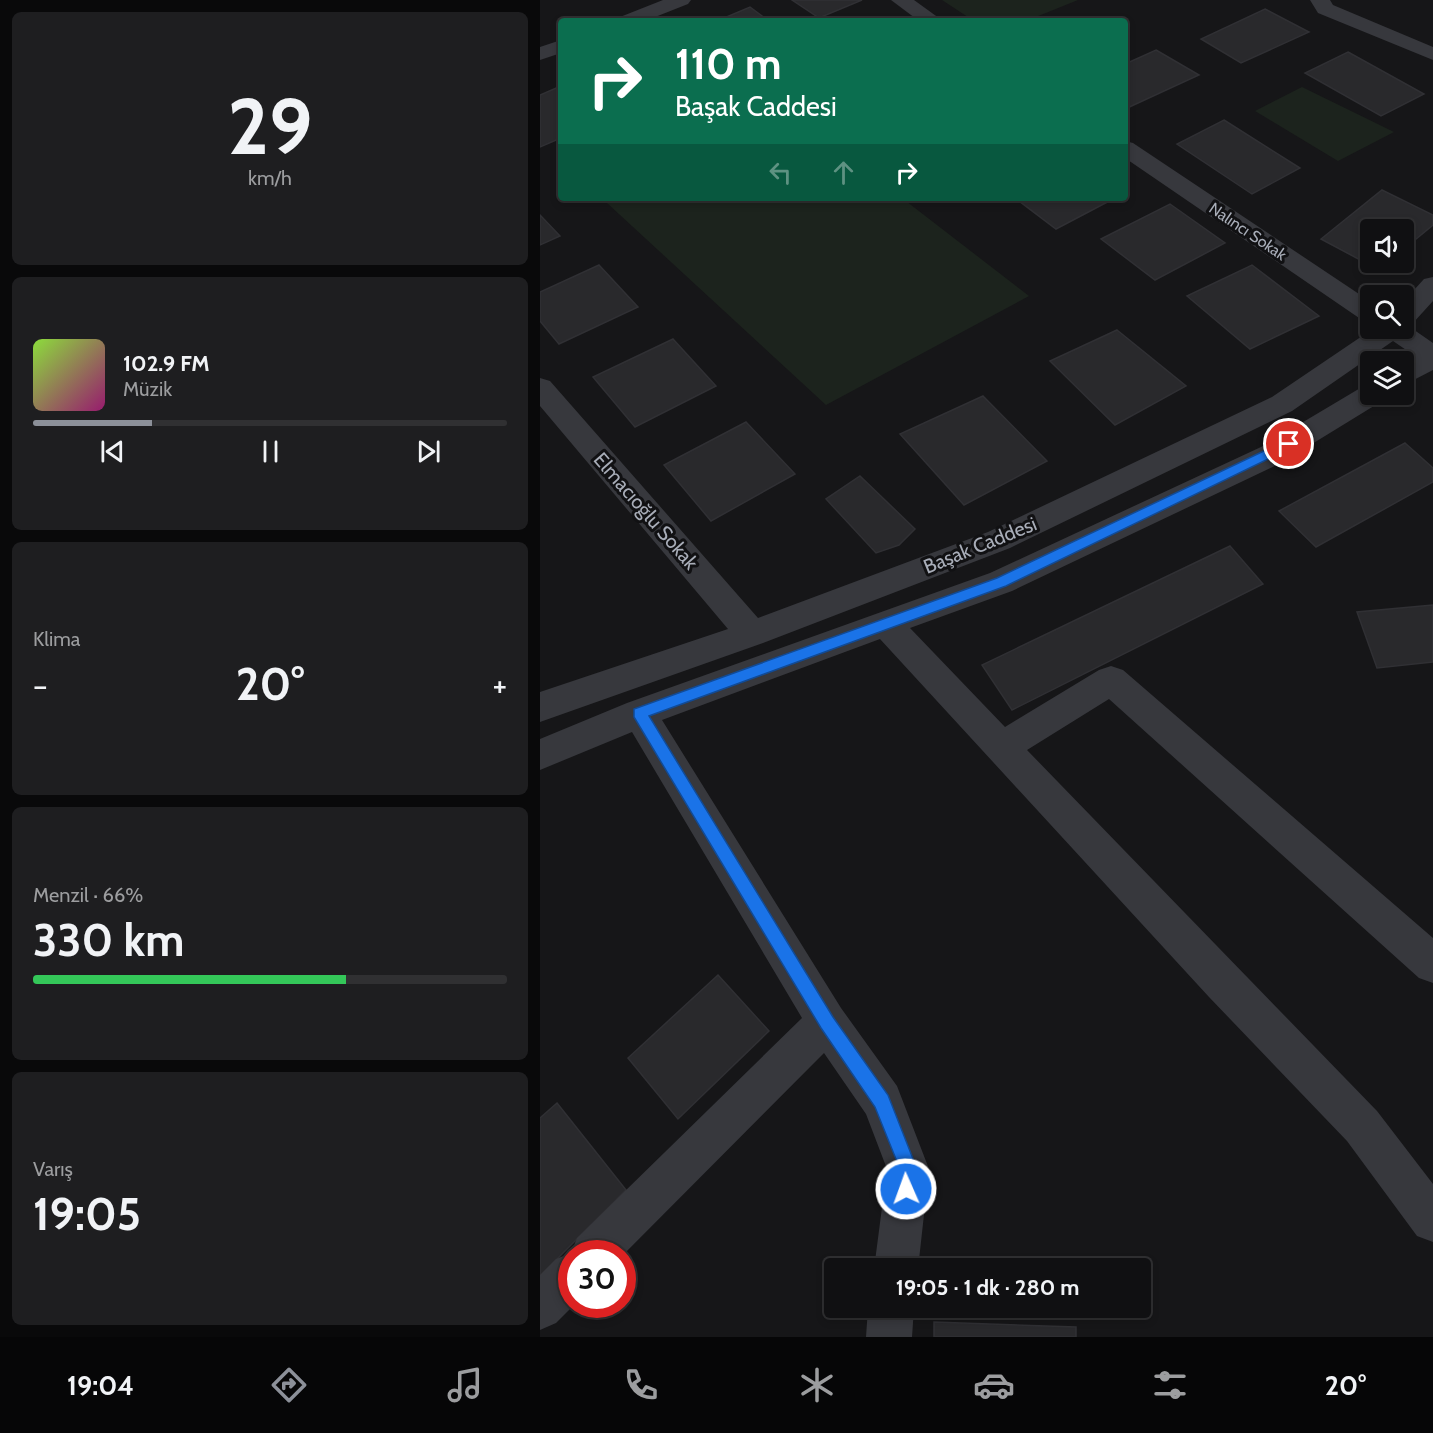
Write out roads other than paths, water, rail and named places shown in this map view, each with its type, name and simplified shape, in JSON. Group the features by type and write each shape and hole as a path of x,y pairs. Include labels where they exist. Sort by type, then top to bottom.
{"street":[{"path":"632,18 653,4 681,0"},
{"path":"901,0 928,18"},
{"path":"1320,0 1325,9 1433,54"},
{"path":"540,54 558,47"},
{"name":"Nalıncı Sokak","path":"1128,150 1360,307"},
{"path":"1414,306 1433,285"},
{"name":"Başak Caddesi","path":"540,707 752,634 999,540 1282,404 1377,339"},
{"path":"1407,339 1433,357 1414,369"},
{"name":"Elmacıoğlu Sokak","path":"540,388 752,634"},
{"name":"Başak Caddesi","path":"540,755 639,713 1001,582 1270,455 1360,401"},
{"path":"885,623 1362,1126 1433,1220"},
{"path":"1001,747 1111,680 1433,964"},
{"path":"639,713 827,1022 882,1101 908,1169 897,1258"},
{"path":"607,1240 827,1022"},
{"path":"540,1306 558,1289"},
{"path":"889,1337 890,1318"}]}
